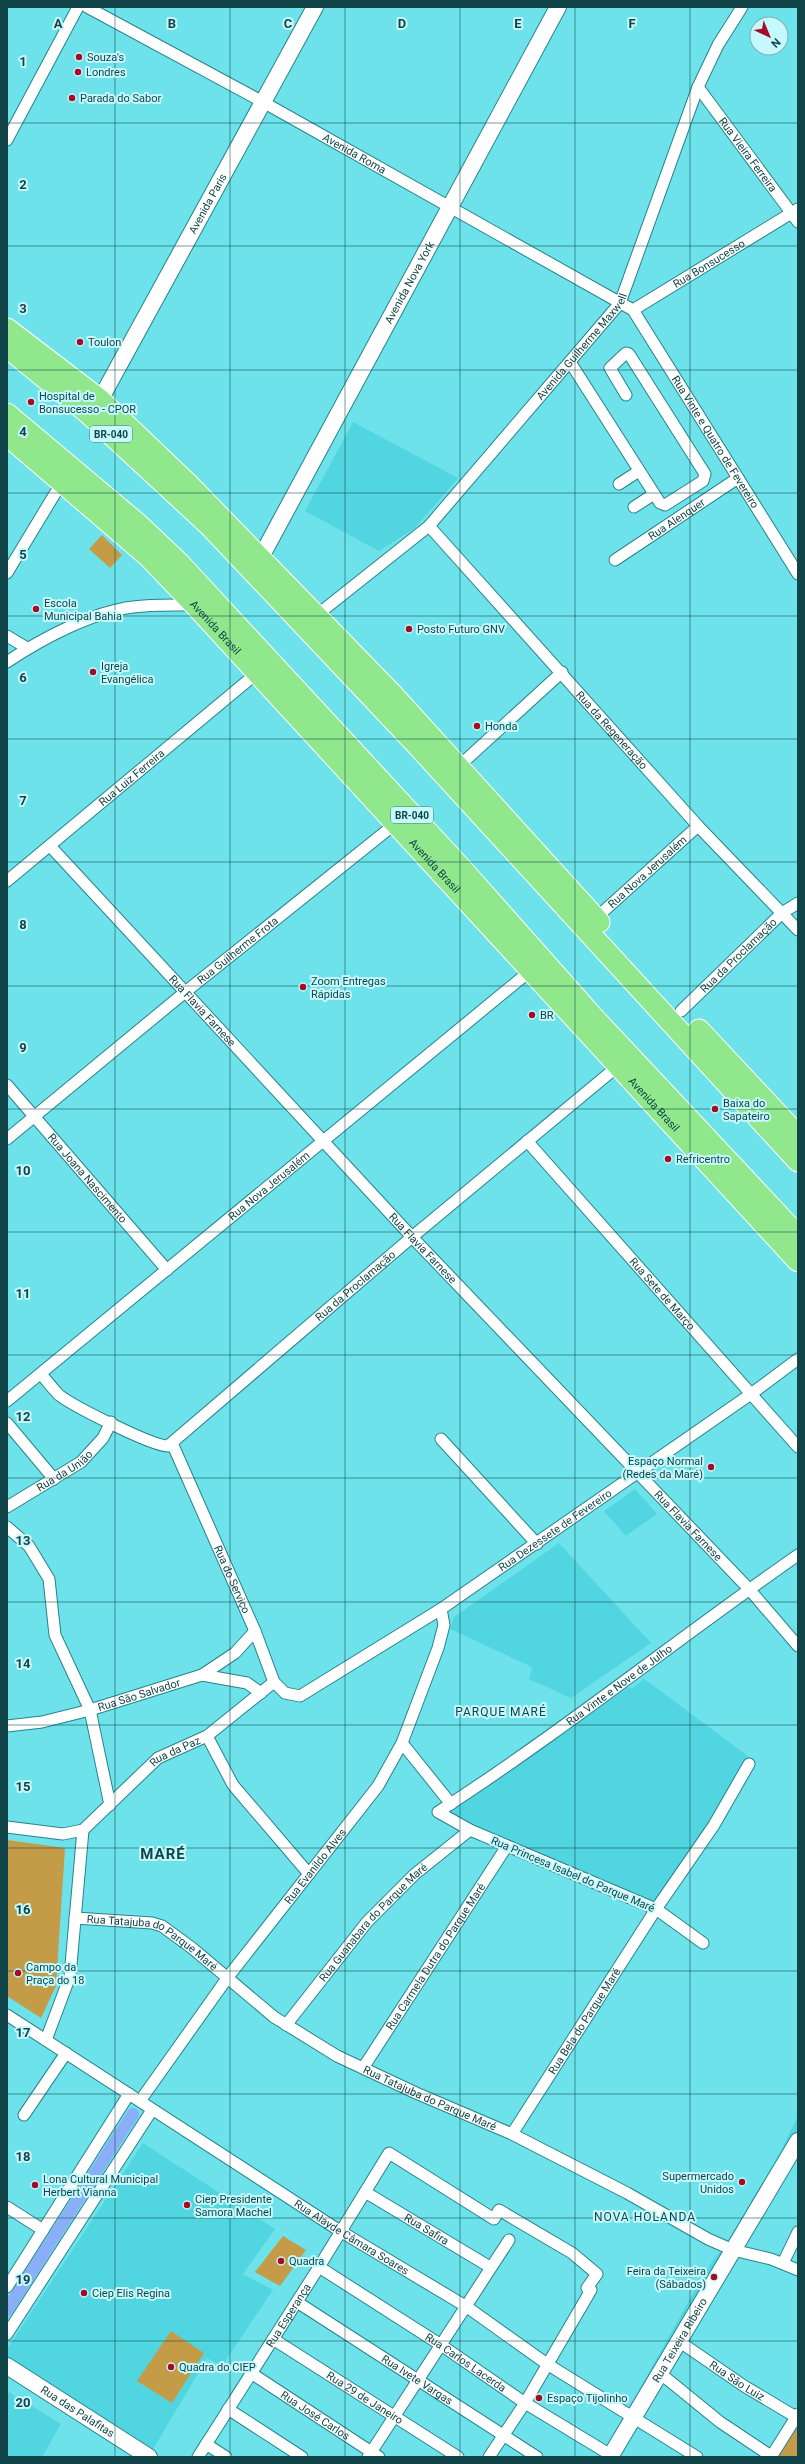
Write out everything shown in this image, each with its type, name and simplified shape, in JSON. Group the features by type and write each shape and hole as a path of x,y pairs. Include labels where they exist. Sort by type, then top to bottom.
{"highway":[{"path":"7,329 100,400 261,557 458,767 681,1011 798,1136"},
{"name":"BR-040","path":"7,347 87,412 210,526 418,746 797,1160"},
{"name":"Avenida Brasil","path":"7,414 139,525 173,557 324,718 460,867 592,1016 798,1236"},
{"name":"Avenida Brasil","path":"7,435 148,556 195,605 798,1261"},
{"path":"195,605 324,718"},
{"path":"317,616 332,642 398,716 418,746"}],"main road":[{"name":"Avenida Paris","path":"100,400 315,7"},
{"name":"Avenida Nova York","path":"261,557 558,7"},
{"name":"Rua Teixeira Ribeiro","path":"611,2456 798,2141"},
{"name":"Rua das Palafitas","path":"7,2366 149,2457"}],"street":[{"path":"7,140 78,7"},
{"name":"Avenida Roma","path":"87,7 263,102 620,303"},
{"name":"Avenida Guilherme Maxwell","path":"317,616 429,526 620,303 698,87 718,44 742,7"},
{"name":"Rua Vieira Ferreira","path":"698,87 796,215"},
{"name":"Rua Bonsucesso","path":"633,310 796,215"},
{"path":"620,303 633,310"},
{"name":"Rua Vinte e Quatro de Fevereiro","path":"633,310 798,574"},
{"path":"570,362 660,504 665,504 703,481 705,474 629,354 626,353 610,368 626,395"},
{"path":"619,484 639,471"},
{"name":"Rua Alenquer","path":"615,560 738,478"},
{"path":"7,573 62,482"},
{"path":"634,507 654,494"},
{"name":"Rua da Regeneração","path":"429,526 562,672 698,826 798,930"},
{"path":"7,662 27,648 97,616 133,607 195,605"},
{"path":"7,636 27,648"},
{"path":"458,767 562,672"},
{"name":"Rua Luiz Ferreira","path":"7,881 51,847 257,673"},
{"name":"Rua Guilherme Frota","path":"7,1139 184,993 395,824"},
{"name":"Rua Nova Jerusalém","path":"596,918 698,826"},
{"name":"Rua Flavia Farnese","path":"51,847 184,993 412,1237 639,1472 749,1589 798,1646"},
{"name":"Rua da Proclamação","path":"681,1011 782,913 798,903"},
{"name":"Rua Nova Jerusalém","path":"7,1401 530,971"},
{"name":"Rua da Proclamação","path":"170,1445 412,1237 618,1066"},
{"name":"Rua Joana Nascimento","path":"7,1085 167,1270"},
{"name":"Rua Sete de Março","path":"527,1141 798,1447"},
{"name":"Rua Dezessete de Fevereiro","path":"274,1682 285,1693 295,1696 306,1694 394,1636 441,1608 537,1544 751,1394 798,1359"},
{"path":"41,1374 60,1395 148,1440 170,1445"},
{"name":"Rua da União","path":"7,1507 54,1479 88,1456 103,1438 111,1422"},
{"path":"7,1423 54,1479"},
{"path":"441,1439 537,1544"},
{"name":"Rua do Serviço","path":"170,1445 255,1631 274,1682"},
{"path":"7,1527 29,1546 49,1579 55,1634 90,1710 110,1806"},
{"name":"Rua Vinte e Nove de Julho","path":"438,1812 586,1711 749,1589 798,1555"},
{"name":"Rua Evanildo Alves","path":"140,2101 228,1977 378,1786 402,1743 443,1632 441,1608"},
{"name":"Rua São Salvador","path":"7,1726 42,1722 90,1710 202,1675 235,1653 255,1631"},
{"path":"202,1675 247,1683 261,1693"},
{"name":"Rua da Paz","path":"83,1830 110,1806 158,1758 207,1736 274,1682"},
{"path":"207,1736 233,1785 309,1874"},
{"path":"402,1743 451,1804"},
{"name":"Rua Bela do Parque Maré","path":"512,2134 656,1909 714,1825 748,1764"},
{"name":"Rua Princesa Isabel do Parque Maré","path":"438,1812 470,1830 656,1909 703,1943"},
{"path":"7,1828 63,1834 83,1830 70,1976 46,2040"},
{"name":"Rua Guanabara do Parque Maré","path":"286,2025 367,1922 415,1874 470,1830"},
{"name":"Rua Carmela Dutra do Parque Maré","path":"363,2068 507,1846"},
{"name":"Rua Tatajuba do Parque Maré","path":"75,1918 152,1923 162,1926 228,1977 274,2017 312,2042 416,2093 512,2134 627,2193 676,2223 733,2250 783,2263 798,2270"},
{"name":"Rua Alayde Câmara Soares","path":"7,2015 340,2231 467,2307 547,2364 697,2457"},
{"path":"24,2115 66,2053"},
{"path":"7,2286 129,2094"},
{"path":"7,2334 152,2110"},
{"name":"Rua Esperança","path":"198,2457 319,2267 389,2153 494,2219 499,2210 572,2253 597,2274 547,2364"},
{"name":"Rua Safira","path":"365,2192 490,2267"},
{"path":"7,2207 43,2230"},
{"path":"783,2263 798,2232"},
{"path":"373,2455 441,2345 467,2307 490,2267 509,2240"},
{"name":"Rua Carlos Lacerda","path":"319,2267 441,2345 525,2403 611,2456"},
{"name":"Rua Ivete Vargas","path":"296,2302 418,2382 537,2457"},
{"name":"Rua 29 de Janeiro","path":"273,2339 458,2457"},
{"name":"Rua São Luiz","path":"680,2342 744,2386 797,2415"},
{"path":"489,2457 525,2403 547,2364"},
{"name":"Rua José Carlos","path":"251,2373 373,2455"},
{"path":"661,2374 720,2422 771,2456 797,2415"},
{"path":"228,2409 302,2457"},
{"path":"206,2444 226,2457"}],"shaded area":[{"path":"353,422 458,478 415,528 379,551 305,511"},
{"path":"102,535 122,555 110,568 89,549"},
{"path":"635,1489 657,1514 626,1536 604,1511"},
{"path":"559,1543 651,1643 571,1698 529,1679 532,1667 450,1629 454,1617"},
{"path":"643,1678 753,1760 745,1777 659,1905 447,1816 447,1812 488,1783 628,1687 632,1688 642,1681"},
{"path":"7,1840 65,1848 56,1986 41,2018 7,1996"},
{"name":"Feira da Teixeira (Sábados)","path":"798,2116 798,2153 643,2416 630,2406 711,2263 727,2243 780,2152"},
{"path":"143,2143 275,2229 243,2274 273,2290 222,2366 207,2358 152,2451 7,2361 7,2349"},
{"name":"Quadra","path":"283,2236 306,2250 280,2286 255,2272"},
{"name":"Quadra do CIEP","path":"171,2331 204,2353 172,2403 137,2381"},
{"path":"7,2391 61,2424 42,2457 7,2457"},
{"path":"798,2420 798,2457 775,2457"}],"waterway":[{"path":"7,2310 133,2114"}],"place":[{"name":"Souza's","path":"79,57"},
{"name":"Londres","path":"78,72"},
{"name":"Parada do Sabor","path":"72,98"},
{"name":"Toulon","path":"80,342"},
{"name":"Hospital de Bonsucesso - CPOR","path":"31,402"},
{"name":"Escola Municipal Bahia","path":"36,609"},
{"name":"Posto Futuro GNV","path":"409,629"},
{"name":"Igreja Evangélica","path":"93,672"},
{"name":"Honda","path":"477,726"},
{"name":"Zoom Entregas Rápidas","path":"303,987"},
{"name":"BR","path":"532,1015"},
{"name":"Baixa do Sapateiro","path":"715,1109"},
{"name":"Refricentro","path":"668,1159"},
{"name":"Espaço Normal (Redes da Maré)","path":"711,1467"},
{"name":"Campo da Praça do 18","path":"18,1973"},
{"name":"Supermercado Unidos","path":"742,2182"},
{"name":"Lona Cultural Municipal Herbert Vianna","path":"35,2185"},
{"name":"Ciep Presidente Samora Machel","path":"187,2205"},
{"name":"Quadra","path":"281,2261"},
{"name":"Feira da Teixeira (Sábados)","path":"714,2277"},
{"name":"Ciep Elis Regina","path":"84,2293"},
{"name":"Quadra do CIEP","path":"171,2367"},
{"name":"Espaço Tijolinho","path":"539,2398"}],"district":[{"name":"PARQUE MARÉ","path":"501,1712"},
{"name":"MARÉ","path":"163,1854"},
{"name":"NOVA HOLANDA","path":"645,2217"}]}
